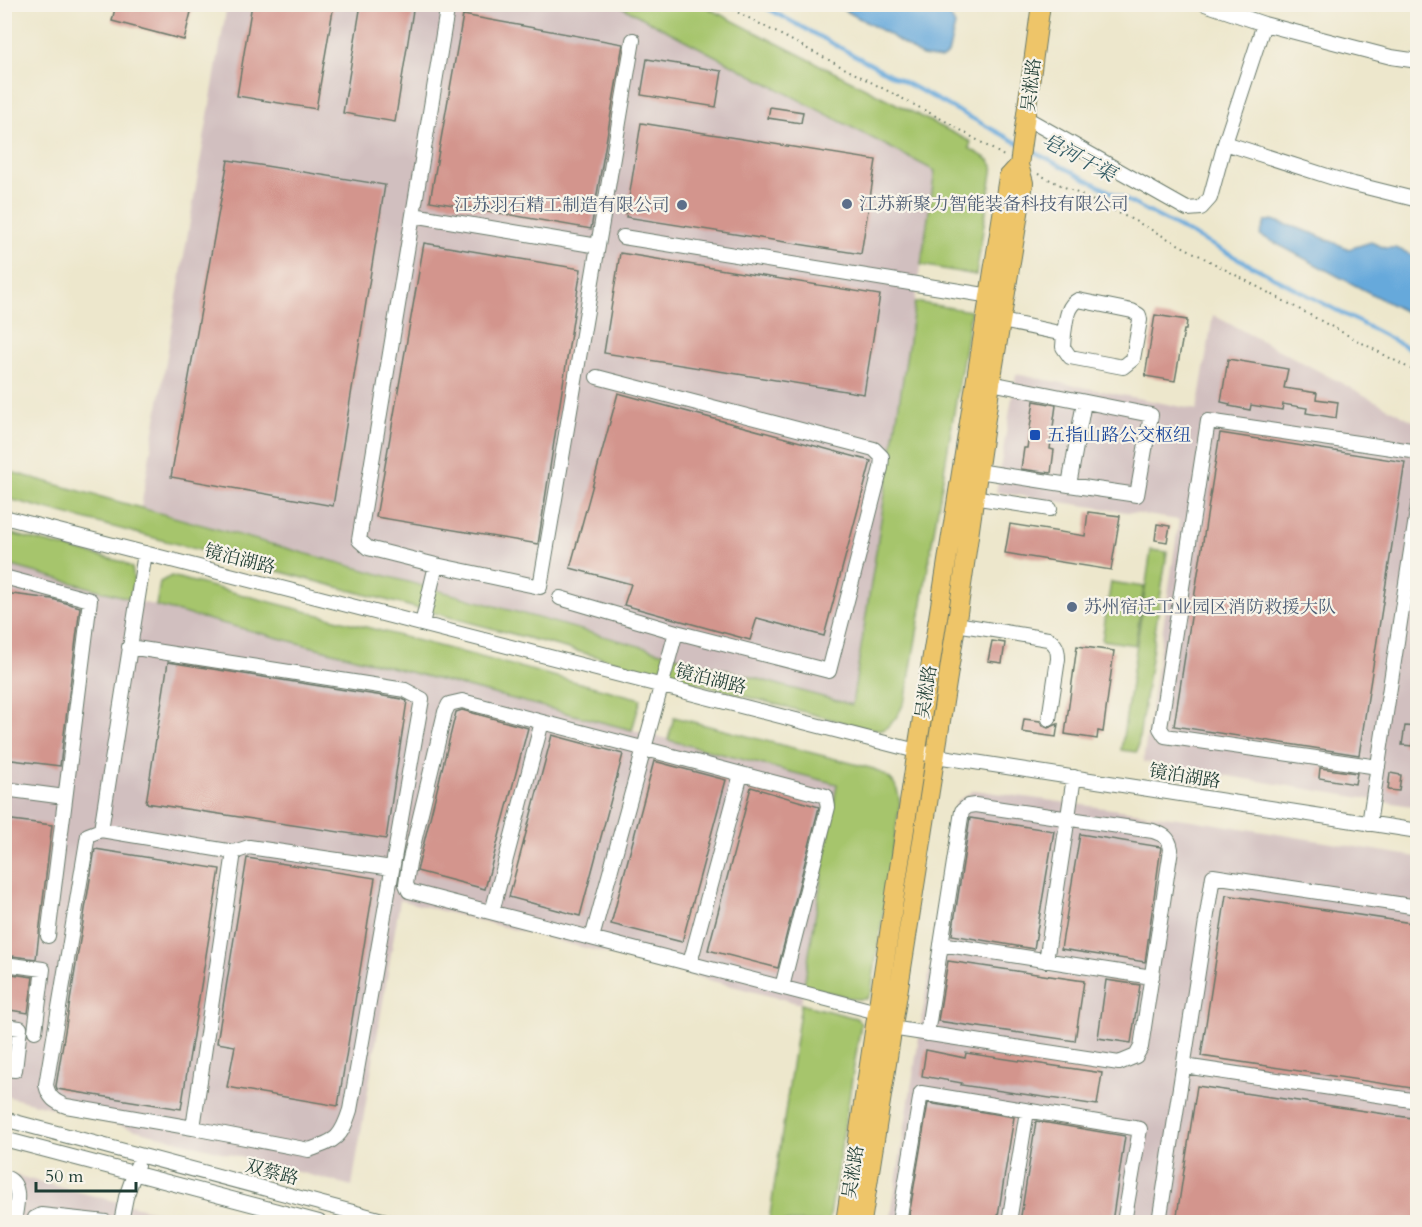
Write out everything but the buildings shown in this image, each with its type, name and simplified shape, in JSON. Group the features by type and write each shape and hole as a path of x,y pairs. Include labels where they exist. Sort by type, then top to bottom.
{"main road":[{"name":"吴淞路","path":"862,1222 917,750 966,496 997,297 1024,183 1019,165 1041,4"},
{"name":"吴淞路","path":"845,1222 887,1019 936,756 956,624 966,496 978,471 1002,321 997,297"}],"street":[{"path":"448,4 359,540 368,548 540,587 633,39"},
{"path":"1205,4 1264,24 1391,57 1418,61"},
{"path":"1026,118 1187,209 1201,208 1210,198 1225,143 1264,24"},
{"path":"1225,143 1346,182 1418,200"},
{"path":"413,215 598,246"},
{"path":"623,237 997,297"},
{"path":"1078,300 1132,311 1139,315 1133,359 1123,368 1070,357 1063,347 1064,334 1070,308 1078,300"},
{"path":"1002,321 1064,334"},
{"path":"560,598 676,632 829,671 881,468 882,457 874,449 597,377"},
{"path":"978,471 1137,495 1151,415 991,383"},
{"path":"1069,485 1084,402"},
{"path":"1378,767 1166,736 1160,728 1208,421 1418,454"},
{"path":"966,496 1050,509"},
{"path":"1369,824 1418,505"},
{"name":"镜泊湖路","path":"4,517 936,756 1418,831"},
{"path":"101,830 145,553"},
{"path":"423,624 436,565"},
{"path":"4,577 90,600 48,936"},
{"path":"956,624 1048,639 1055,643 1058,659 1049,719"},
{"path":"592,938 676,632"},
{"path":"129,647 405,690 422,699 350,1110 343,1133 327,1144 309,1150 66,1106 55,1102 48,1093 46,1085 87,835 101,830 234,852 249,847 392,868"},
{"path":"782,987 828,807 826,796 462,701 449,704 445,712 409,863 406,884 409,891 782,987 887,1019 927,1034 1119,1064 1136,1056 1141,1047 1171,849 1170,841 1153,831 975,804 968,806 962,811 927,1034"},
{"path":"492,912 542,722"},
{"path":"690,963 741,774"},
{"path":"1046,961 1074,777"},
{"path":"4,789 65,797"},
{"path":"193,1128 234,852"},
{"path":"1159,1222 1213,876 1418,907"},
{"path":"941,944 1152,976"},
{"path":"4,964 43,969 35,1031"},
{"path":"4,1026 20,1028 15,1070 4,1069"},
{"path":"1184,1066 1418,1101"},
{"path":"899,1222 921,1093 1140,1129 1124,1222"},
{"path":"1008,1222 1027,1110"},
{"name":"双蔡路","path":"4,1119 390,1222"},
{"name":"双蔡路","path":"4,1139 319,1222"},
{"path":"121,1222 126,1197 141,1156"},
{"path":"4,1177 15,1183 18,1190 14,1222"},
{"path":"35,1222 35,1218 41,1215 106,1222"}],"path":[{"path":"722,4 947,122 1019,165 1135,221 1418,373"}],"shaded area":[{"path":"227,5 618,5 935,171 853,705 141,507"},
{"path":"1213,315 1417,423 1417,807 1143,762 1179,520 996,492 1016,374 1197,410"},
{"path":"4,564 156,606 837,783 801,1004 400,900 352,1186 5,1096"},
{"path":"974,790 1192,820 1417,857 1417,1222 890,1222 956,802"},
{"path":"4,1172 29,1179 196,1222 5,1222"}],"green space":[{"path":"618,5 702,5 971,142 969,148 989,160 993,166 976,275 921,265 935,171"},
{"path":"915,302 971,311 906,698 897,716 883,730 864,728 5,498 4,470 852,705"},
{"path":"4,532 123,562 132,568 134,579 131,599 5,564"},
{"path":"1151,550 1167,552 1137,752 1121,750"},
{"path":"171,576 641,699 632,730 156,606 160,582"},
{"path":"1111,582 1144,587 1135,645 1102,640"},
{"path":"674,717 874,769 893,782 900,803 871,992 866,999 854,999 804,985 837,784 668,740"},
{"path":"801,1004 856,1018 861,1023 829,1222 769,1222"}],"water":[{"path":"835,5 937,5 948,12 955,25 948,54 941,59 922,56"},
{"path":"1272,220 1312,233 1349,249 1371,242 1385,248 1396,248 1417,257 1417,318 1260,235 1265,222"}],"waterway":[{"name":"皂河干渠","path":"759,4 1018,143"},
{"name":"皂河干渠","path":"1027,148 1418,353"}],"place":[{"name":"江苏新聚力智能装备科技有限公司","path":"847,204"},
{"name":"江苏羽石精工制造有限公司","path":"682,205"},
{"name":"五指山路公交枢纽","path":"1035,435"},
{"name":"苏州宿迁工业园区消防救援大队","path":"1072,607"}]}
